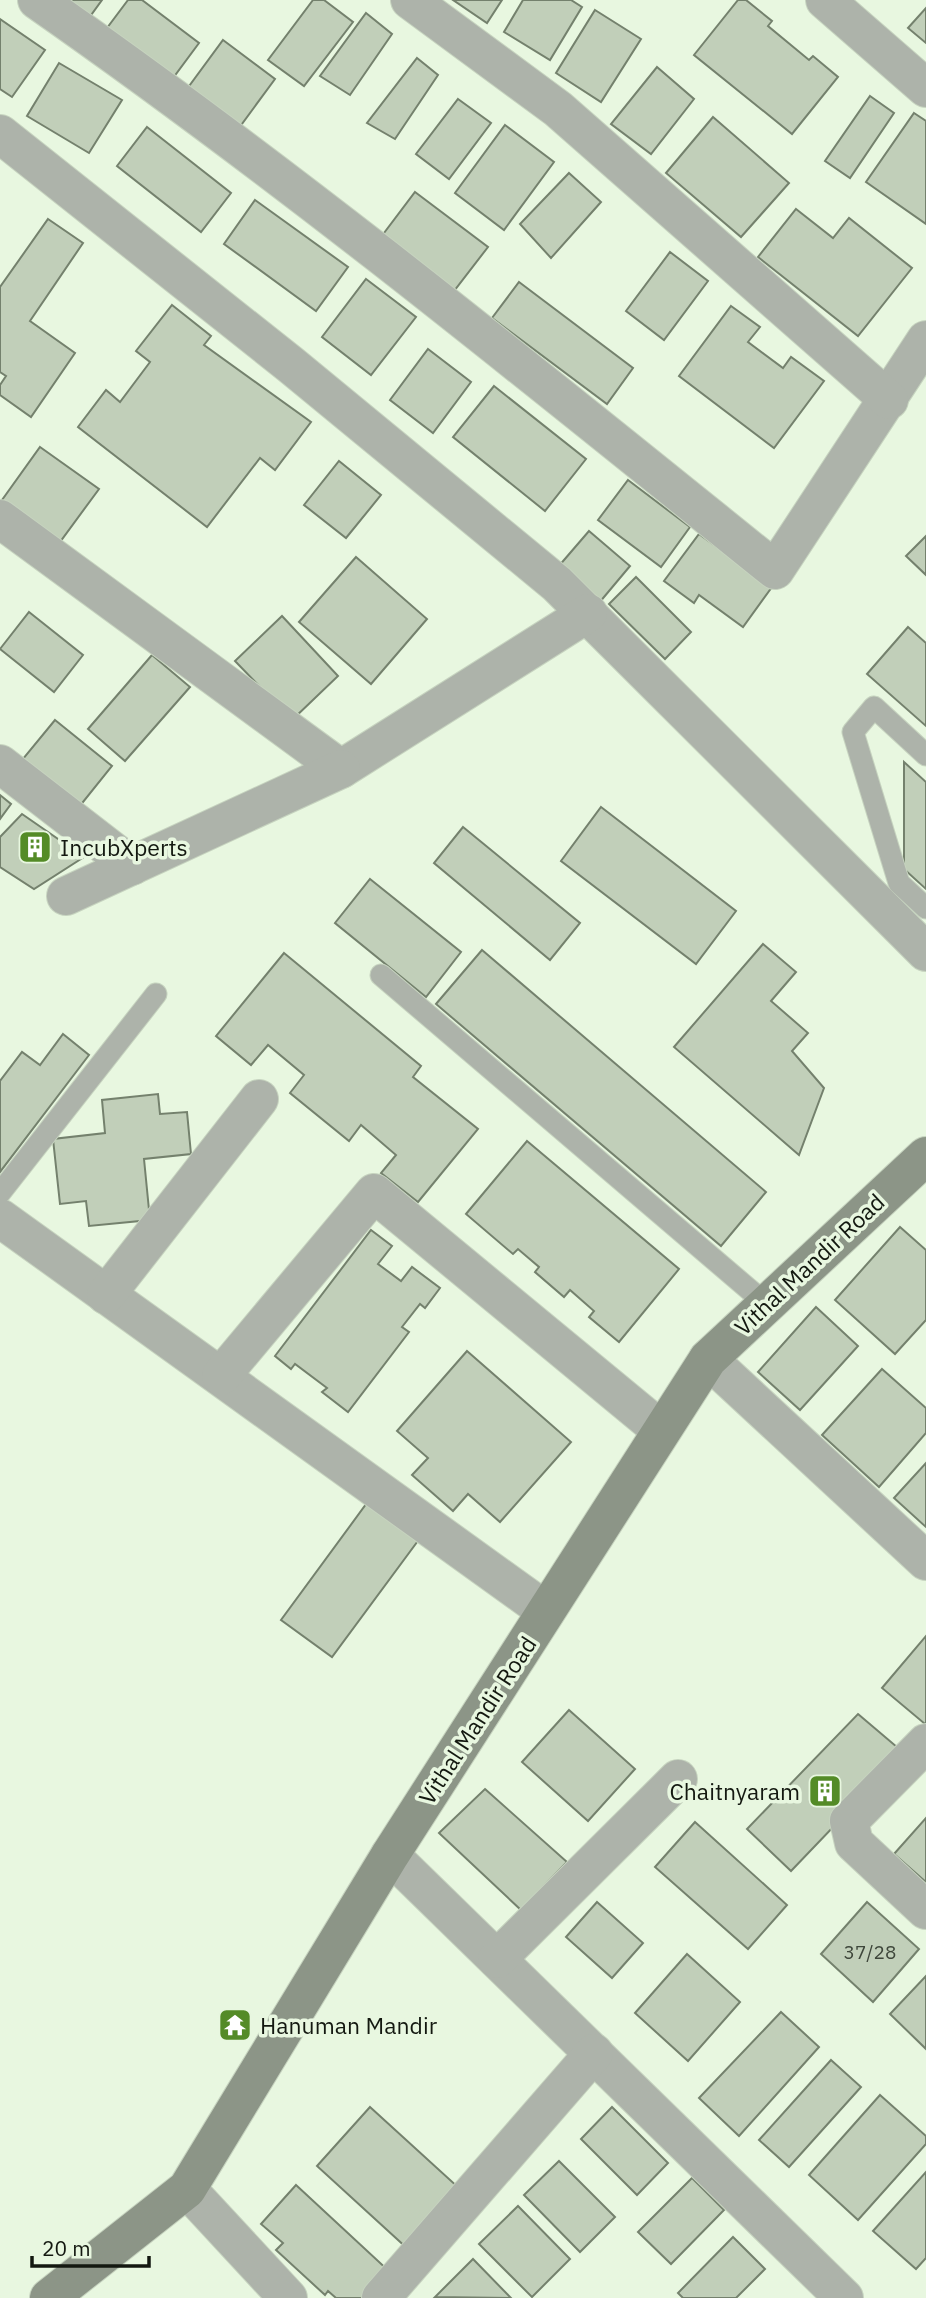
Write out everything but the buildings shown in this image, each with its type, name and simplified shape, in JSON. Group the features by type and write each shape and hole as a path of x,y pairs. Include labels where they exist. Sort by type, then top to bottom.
{"street":[{"path":"37,0 145,75 443,302 775,570 926,340"},
{"path":"410,0 558,109 889,400"},
{"path":"825,0 926,89"},
{"path":"0,134 292,365 589,613 926,952"},
{"path":"0,519 341,769"},
{"path":"66,896 341,769 589,613"},
{"path":"0,764 132,866"},
{"path":"106,1294 259,1099"},
{"name":"Vithal Mandir Road","path":"49,2298 187,2189 390,1855 708,1359 926,1156"},
{"path":"221,1376 374,1193 662,1430"},
{"path":"0,1218 546,1611"},
{"path":"708,1359 926,1561"},
{"path":"926,1743 849,1821 854,1843 926,1910"},
{"path":"497,1959 678,1779"},
{"path":"390,1855 844,2298"},
{"path":"381,2298 594,2053"},
{"path":"187,2189 288,2298"}],"lane":[{"path":"926,755 874,707 853,732 899,883 926,908"},
{"path":"381,975 765,1304"},
{"path":"0,1193 156,994"}],"place":[{"name":"IncubXperts","path":"35,847"},
{"name":"Chaitnyaram","path":"825,1791"},
{"name":"Hanuman Mandir","path":"235,2025"}]}
